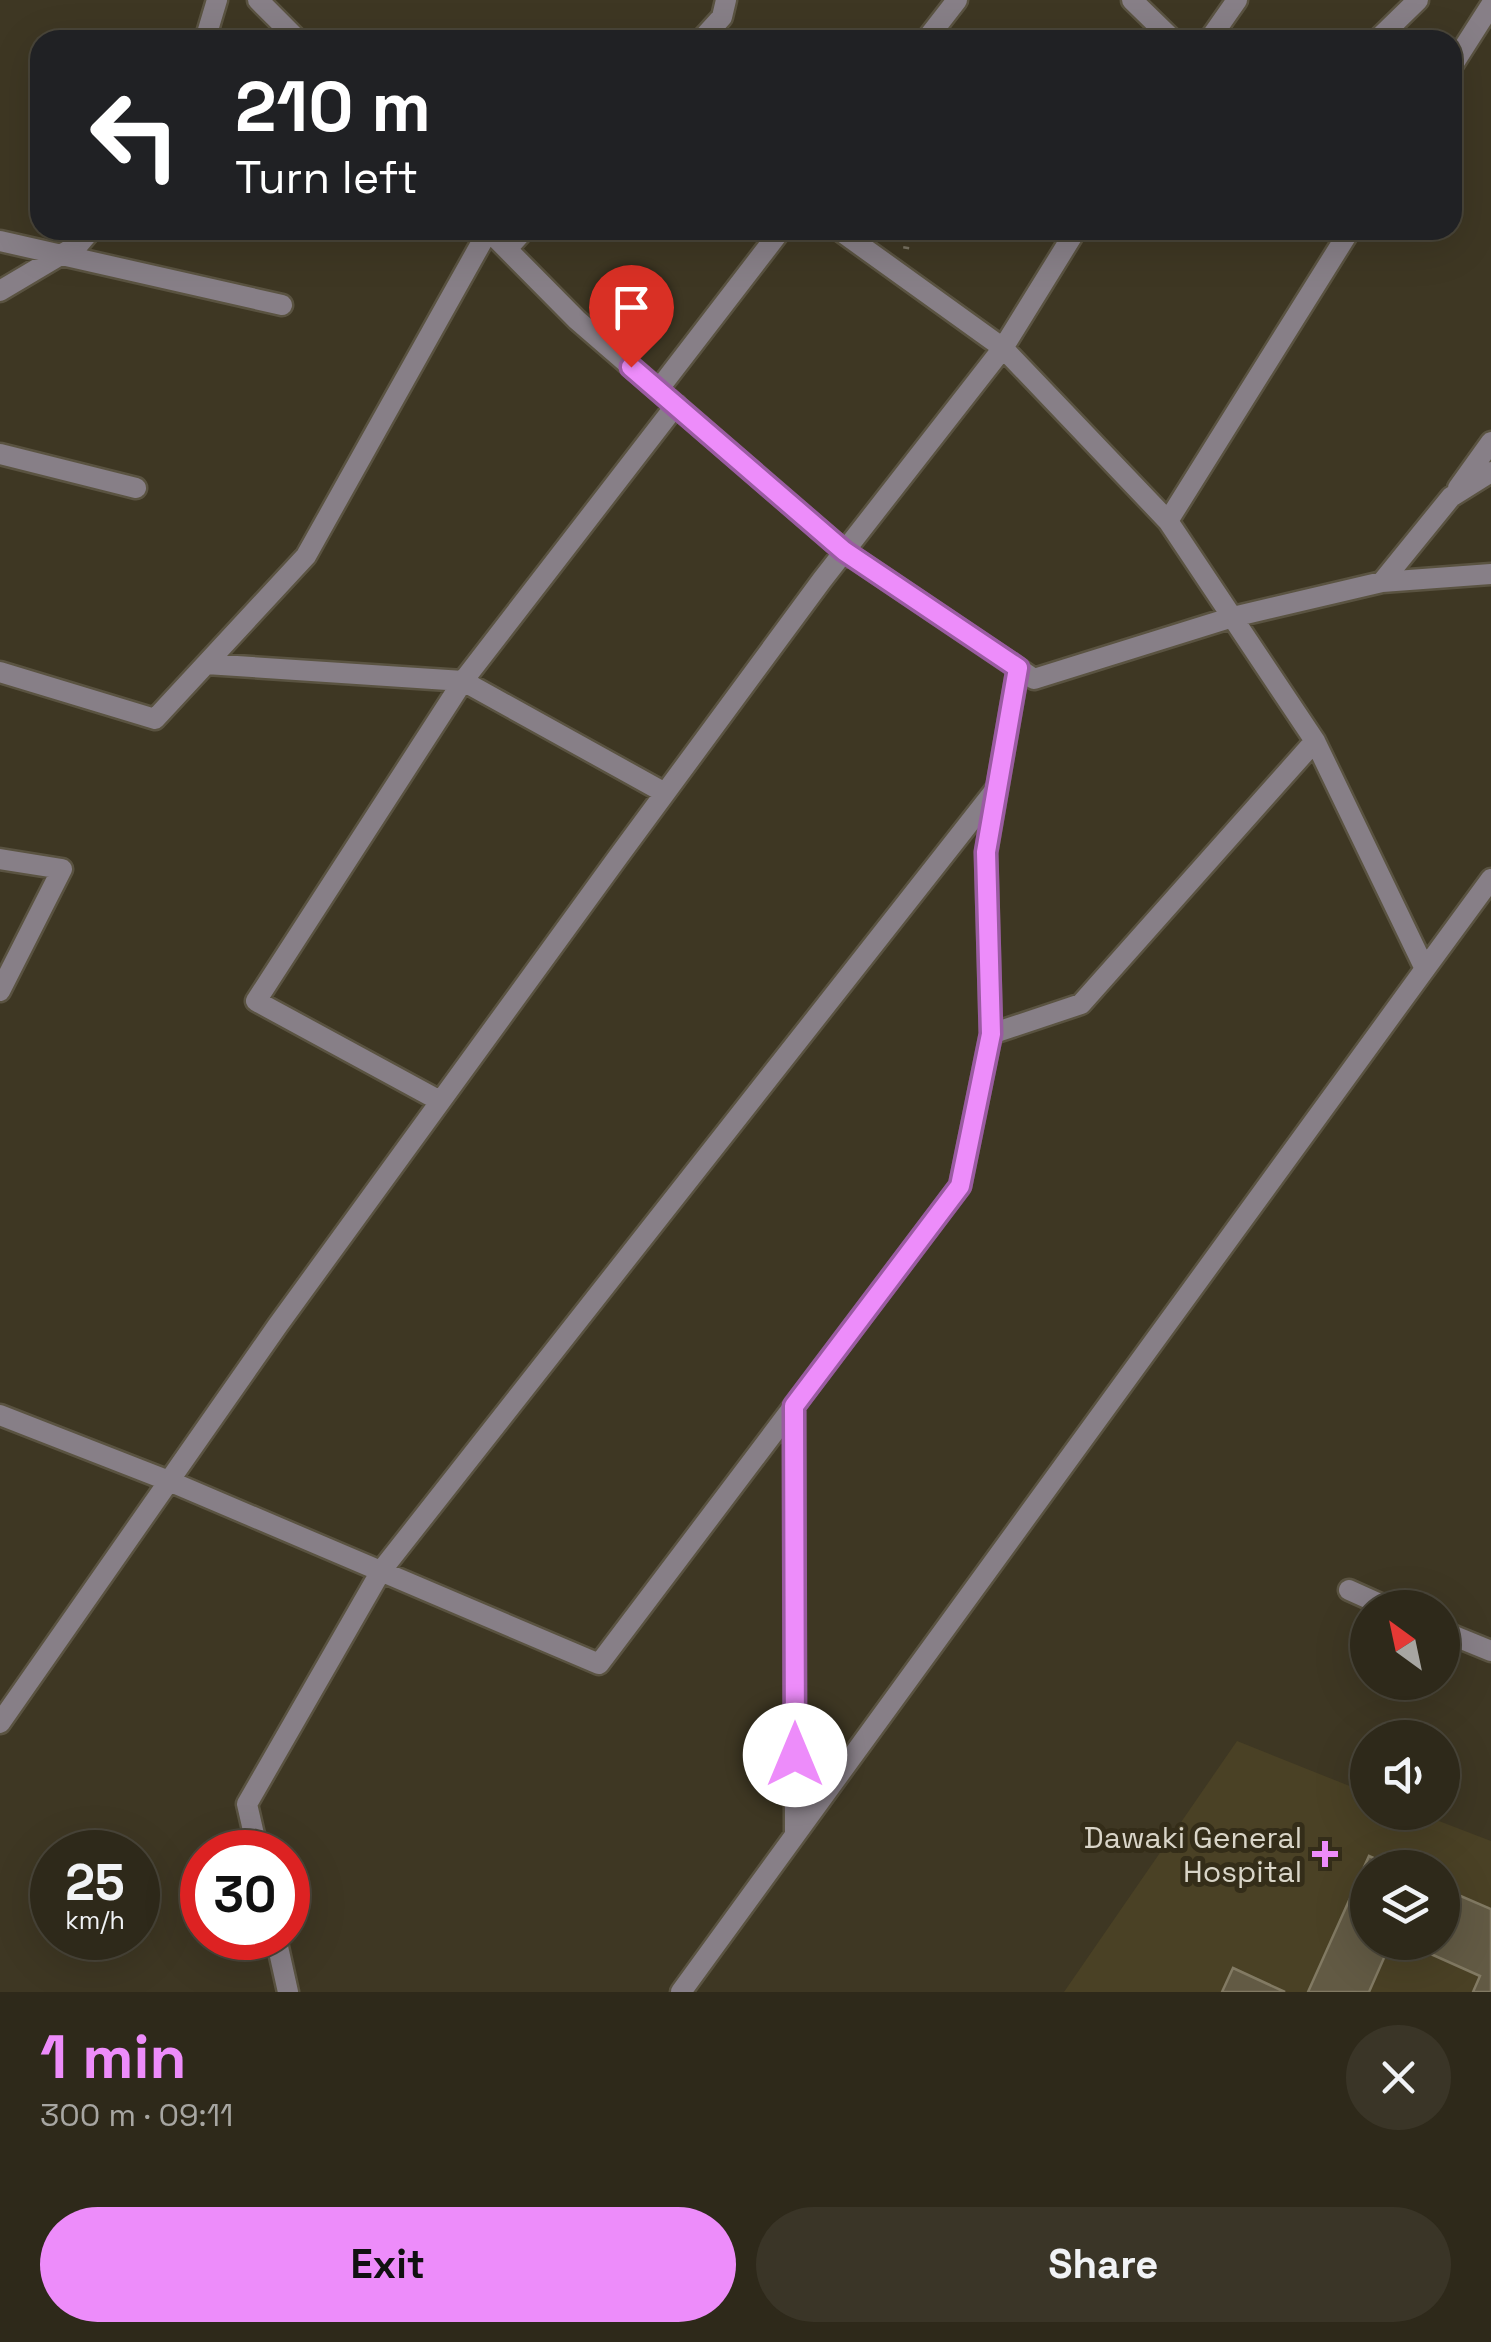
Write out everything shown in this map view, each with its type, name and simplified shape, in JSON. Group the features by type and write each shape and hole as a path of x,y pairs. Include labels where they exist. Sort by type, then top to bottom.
{"street":[{"path":"208,30 216,0"},
{"path":"258,0 288,30"},
{"path":"710,30 722,16 726,0"},
{"path":"934,30 957,0"},
{"path":"1132,0 1163,30"},
{"path":"1216,30 1238,0"},
{"path":"1388,30 1418,0"},
{"path":"1462,50 1491,5"},
{"path":"0,292 78,240"},
{"path":"0,672 155,719 306,556 482,240"},
{"path":"497,240 577,320 844,551 1034,679 1232,617 1382,582 1491,574"},
{"path":"506,249 515,240"},
{"path":"658,390 773,240"},
{"path":"853,240 1003,348 1168,521 1315,740 1425,970"},
{"path":"0,1723 440,1101 844,551 1003,348 1070,240"},
{"path":"1168,521 1344,240"},
{"path":"0,241 282,305"},
{"path":"440,1101 256,1001 464,681 676,405"},
{"path":"1382,582 1491,442"},
{"path":"0,454 136,488"},
{"path":"1451,497 1491,472"},
{"path":"206,664 464,681 665,793"},
{"path":"0,1414 169,1480 599,1664 960,1186 991,1034 986,852 1018,668"},
{"path":"991,1034 1081,1004 1315,740"},
{"path":"253,1830 247,1804 381,1571 997,788"},
{"path":"0,859 62,869 0,991"},
{"path":"680,1992 1491,878"},
{"path":"794,1406 795,1832"},
{"path":"1460,1638 1491,1652"},
{"path":"281,1960 288,1992"}],"shaded area":[{"name":"Dawaki General Hospital","path":"1237,1741 1350,1786 1350,1830 1460,1829 1491,1841 1491,1992 1064,1992"}],"building":[{"path":"1460,1896 1491,1909 1491,1992 1473,1992 1480,1976 1444,1960 1460,1960"},
{"path":"1350,1898 1350,1960 1383,1960 1369,1992 1308,1992"},
{"path":"1233,1968 1285,1992 1222,1992"}],"place":[{"name":"Dawaki General Hospital","path":"1325,1854"}],"route":[{"path":"631,367 844,551 1018,668 986,852 991,1034 960,1186 794,1406 795,1755"}]}
